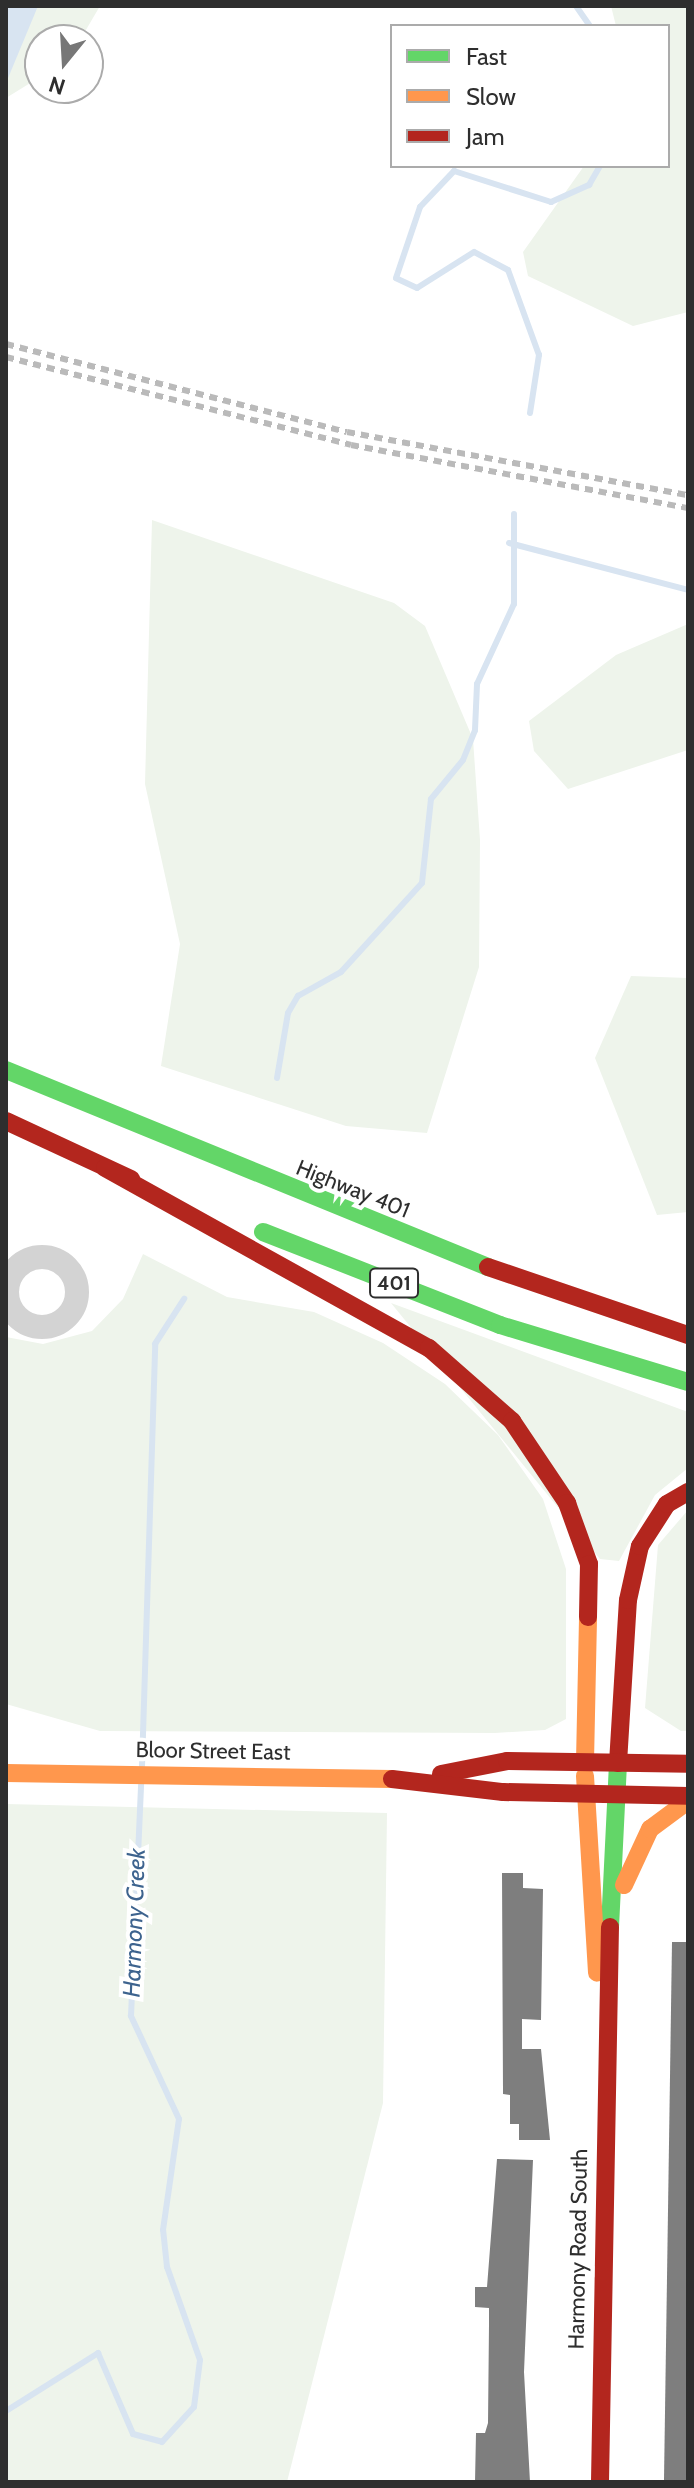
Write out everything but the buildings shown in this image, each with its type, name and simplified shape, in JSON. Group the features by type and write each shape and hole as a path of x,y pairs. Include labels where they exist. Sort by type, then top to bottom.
{"main road":[{"name":"Highway 401","path":"6,1070 510,1276 688,1335"},
{"name":"401","path":"6,1121 105,1168 500,1325 688,1382"},
{"name":"Harmony Road South","path":"105,1168 429,1348 512,1421 567,1503 589,1564 584,1795 592,1948 605,2016"},
{"name":"Harmony Road South","path":"600,2482 605,2016 614,1915 618,1763 628,1600 640,1546 667,1504 688,1492"},
{"name":"Bloor Street East","path":"418,1779 507,1761 688,1764"},
{"name":"Bloor Street East","path":"6,1773 418,1779 584,1795 688,1798"},
{"path":"614,1915 636,1848 659,1817 688,1798"}],"shaded area":[{"path":"6,6 100,6 89,24 24,24 24,87 6,98"},
{"path":"6,6 38,6 31,24 24,24 24,40 6,83"},
{"path":"611,6 688,6 688,312 633,326 528,276 523,252 583,168 670,168 670,24 616,24"},
{"path":"152,520 394,603 425,626 473,739 480,840 479,967 427,1133 346,1126 161,1066 180,944 145,784"},
{"path":"688,624 688,750 568,789 534,751 529,721 616,655"},
{"path":"631,976 688,978 688,1212 657,1215 595,1058"},
{"path":"143,1254 227,1297 314,1312 383,1343 445,1384 498,1435 543,1499 566,1569 566,1719 545,1730 495,1733 100,1731 6,1704 6,1337 43,1344 92,1331 123,1299"},
{"path":"391,1303 688,1412 688,1468 655,1495 619,1561 600,1559"},
{"path":"688,1510 688,1731 681,1731 645,1708 658,1545"},
{"path":"6,1804 387,1813 383,2103 287,2482 6,2482"}],"waterway":[{"name":"Harmony Creek","path":"576,6 589,24"},
{"name":"Harmony Creek","path":"530,413 539,355 508,270 474,252 417,288 396,278 420,207 454,171 551,202 589,185 599,168"},
{"name":"Harmony Creek","path":"277,1078 288,1013 298,996 341,972 422,883 431,799 463,760 475,730 477,684 514,604 514,514"},
{"path":"509,543 688,590"},
{"name":"Harmony Creek","path":"142,1766 155,1344 184,1299"},
{"name":"Harmony Creek","path":"6,2411 98,2353 133,2434 162,2442 194,2407 200,2360 167,2267 163,2230 179,2119 131,2016 141,1785"}],"railway":[{"path":"6,344 347,432 688,495"},
{"path":"6,357 351,445 688,508"}],"traffic: fast":[{"path":"6,1070 488,1267"},
{"path":"263,1232 500,1325 688,1382"},
{"path":"610,1927 618,1763"}],"traffic: slow":[{"path":"585,1762 588,1617"},
{"path":"6,1773 392,1779"},
{"path":"585,1776 597,1973"},
{"path":"624,1885 650,1829 688,1801"}],"traffic: jam":[{"path":"6,1121 131,1179"},
{"path":"105,1168 429,1348 512,1421 567,1503 589,1564 588,1617"},
{"path":"488,1267 688,1335"},
{"path":"618,1763 628,1600 640,1546 667,1504 688,1492"},
{"path":"441,1774 507,1761 688,1764"},
{"path":"392,1779 503,1792 688,1796"},
{"path":"600,2482 610,1927"}]}
